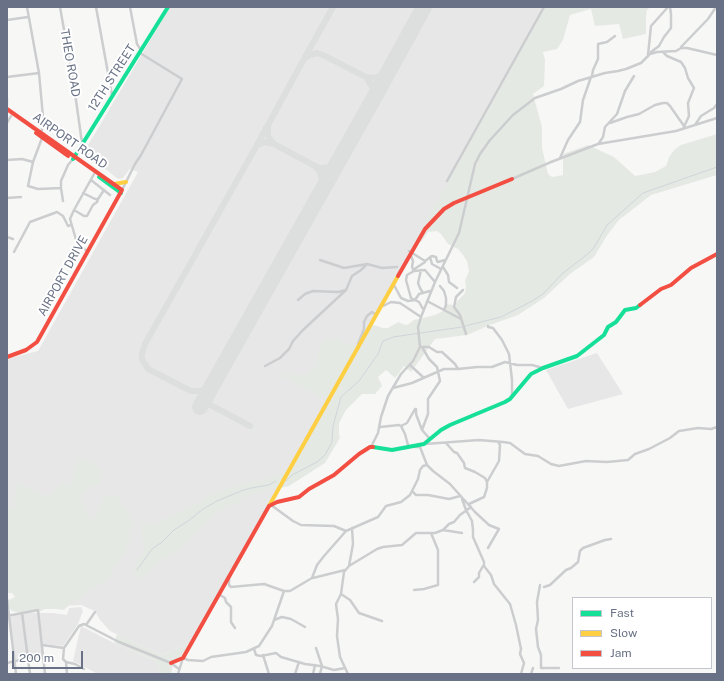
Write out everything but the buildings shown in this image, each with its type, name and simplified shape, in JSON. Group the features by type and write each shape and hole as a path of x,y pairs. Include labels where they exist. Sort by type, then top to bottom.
{"main road":[{"name":"12TH STREET","path":"74,158 166,8"},
{"name":"AIRPORT ROAD","path":"7,109 40,132 94,174 122,191"},
{"name":"AIRPORT ROAD","path":"9,114 114,186"},
{"path":"171,663 183,658 220,595 425,229 444,209 512,179"},
{"path":"117,200 114,186 126,182"},
{"name":"AIRPORT DRIVE","path":"7,357 26,350 37,342 122,191"},
{"path":"270,505 299,497 309,489 334,475 359,454 370,447 392,450 424,444 441,430 450,425 506,402 531,374 576,356 604,335 608,327 616,322 625,310 638,307 662,289 671,285 691,268 717,254"}],"street":[{"path":"27,7 38,73 43,117 42,130 40,132"},
{"name":"THEO ROAD","path":"62,7 82,143"},
{"path":"96,7 112,95"},
{"path":"122,191 182,79 141,51 137,44 130,7"},
{"path":"447,181 544,7"},
{"path":"422,430 428,414 428,399 440,381 436,367 421,347 418,327 430,291 459,233 472,171 480,154 513,115 535,98 561,89 569,84 626,69 640,63 647,57 659,46 671,28 671,11 669,7 651,26 650,49 647,57"},
{"path":"650,54 676,51 685,45 708,19 716,7"},
{"path":"7,20 28,17"},
{"path":"560,158 569,138 580,122 583,100 598,59 598,44 607,42 615,36"},
{"path":"679,49 687,48 717,55"},
{"path":"663,52 667,56 681,62 694,88 688,103 689,116 684,128"},
{"path":"7,77 38,73"},
{"path":"598,144 603,137 605,128 617,114 625,91 634,76"},
{"path":"7,98 7,105"},
{"path":"610,123 627,116 640,114 655,105 667,103 684,128"},
{"path":"694,126 700,116 714,108 717,104"},
{"path":"7,123 9,114"},
{"path":"512,179 560,158 598,144 662,134 694,126 717,118"},
{"path":"42,138 33,162 28,186 38,190 61,188"},
{"path":"63,200 61,181 64,173 74,158"},
{"path":"7,160 22,159 33,162"},
{"path":"88,251 77,243 70,220 94,174"},
{"path":"91,180 110,195"},
{"path":"74,210 86,216 104,190"},
{"path":"83,193 98,199"},
{"path":"7,198 21,197"},
{"path":"14,252 30,222 57,212 63,216 68,226 71,225"},
{"path":"7,237 13,239"},
{"path":"410,254 425,261"},
{"path":"410,254 413,261 413,270"},
{"path":"424,309 410,294 406,278 407,275 430,257 436,257 436,261 438,262 446,260"},
{"path":"430,257 432,264 442,268 448,275 449,282 457,288"},
{"path":"320,260 344,268 367,264 382,268 397,267"},
{"path":"265,366 280,358 289,349 303,330 346,290 352,276 367,264"},
{"path":"413,270 426,271 434,282"},
{"path":"421,270 418,283 423,293"},
{"path":"394,285 401,298 408,301 414,300 419,294 430,291"},
{"path":"440,286 444,291 446,298 444,310"},
{"path":"298,300 305,294 313,291 338,292 346,290"},
{"path":"463,290 456,297 454,307 460,314 466,334"},
{"path":"427,300 461,319"},
{"path":"381,307 391,302 400,303 421,317"},
{"path":"358,344 364,329 364,322 372,312 375,314"},
{"path":"488,326 492,328 506,346 509,354 513,392 512,396"},
{"path":"370,447 380,428 384,409 392,388 401,374 410,365 421,347"},
{"path":"421,347 432,348 437,352 444,353 458,369"},
{"path":"392,388 412,383 444,369 492,367 506,362 510,364 532,365 543,368"},
{"path":"410,365 424,378"},
{"path":"402,426 406,423 415,409 422,430 430,439"},
{"path":"380,428 399,424 402,426"},
{"path":"402,426 409,446 420,447 427,465 450,484 489,525 499,529 488,548"},
{"path":"424,444 479,440 510,443 525,454 538,456 551,464 559,466 586,461 607,462 628,460 635,454 649,449 670,438 679,431 698,428 711,429 717,427"},
{"path":"229,579 229,585 231,587 264,584 284,591 290,590 312,578 345,570 349,566 378,549 402,545 416,533 435,533 443,530 449,524 454,522 470,506 484,497 487,482 499,461 500,445 498,442"},
{"path":"446,443 454,452 457,453 464,463 465,468 485,478 487,482"},
{"path":"312,578 317,565 346,531 378,517 386,506 401,502 412,492 420,470 423,466 427,465"},
{"path":"412,492 416,495 428,495 449,499 461,497"},
{"path":"461,497 472,521 474,530 473,537 484,562 484,566 491,575 494,584 510,604 521,649 520,654 524,663 521,674"},
{"path":"270,505 300,525 334,526 346,531"},
{"path":"349,566 353,544 352,528"},
{"path":"443,530 462,533"},
{"path":"414,590 424,590 438,585 438,550 431,533"},
{"path":"544,587 550,585 566,570 578,562 580,551 583,548 611,539"},
{"path":"474,582 479,577 479,573 483,566"},
{"path":"345,570 342,594 336,604 338,619 337,636 340,657 348,674"},
{"path":"540,585 536,629 538,647 541,656 541,668 559,668"},
{"path":"178,674 183,658 188,660 203,661 211,657 246,652 259,646 268,634 284,591"},
{"path":"342,594 350,600 359,613 382,621"},
{"path":"220,595 225,598 226,602 231,607 231,622 235,628"},
{"path":"7,599 16,674"},
{"path":"8,616 38,610 45,674"},
{"path":"86,625 95,612"},
{"path":"22,613 30,674"},
{"path":"274,620 282,617 291,619 305,627"},
{"path":"68,674 66,662 63,658 64,648 79,626 86,625 119,642 171,663 179,670"},
{"path":"42,645 64,648"},
{"path":"316,648 322,666 320,674"},
{"path":"254,649 256,655 276,653 281,657 334,670 345,668"},
{"path":"263,655 269,674"},
{"path":"7,663 15,660 42,656"},
{"path":"66,662 84,669"},
{"path":"296,674 299,662"},
{"path":"313,674 315,665"},
{"path":"531,674 533,668"}],"shaded area":[{"path":"170,7 545,7 370,324 190,643 162,655 110,631 100,620 95,611 81,605 60,606 7,575 7,359 38,351 138,172 130,169 123,178 118,179 84,152"},
{"path":"545,7 650,7 647,10 646,16 646,34 623,39 619,24 595,26 591,9 570,15 563,40 557,49 543,52 545,60 544,86 533,94 542,127 542,148 548,174 552,177 563,175 563,154 588,145 614,157 635,176 655,172 666,166 669,157 675,149 681,145 717,134 717,175 651,195 619,220 608,234 594,257 570,274 544,298 518,315 467,335 435,339 411,372 404,366 395,378 386,370 378,377 382,386 375,394 362,394 346,410 339,423 340,438 325,463 289,486 257,493 216,513 205,526 177,552 163,559 141,579 133,578 132,571 144,552 141,524 145,522 149,524 160,521 199,502 209,495 243,483 263,480 286,472 326,400 276,373 299,375 307,374 314,369 317,362 320,345 325,340 335,338 341,339 343,344 353,345 359,343 370,324 383,328 388,328 398,322 406,325 414,320 435,315 443,311 446,304 454,305 465,293 465,281 469,271 467,261 458,249 448,244 437,231 428,232 421,242 416,239"},
{"path":"597,353 623,394 568,409 546,370"},
{"path":"79,454 95,463 103,473 99,484 89,488 83,494 84,510 89,517 95,516 103,499 108,494 118,497 127,509 133,525 129,545 106,581 88,591 80,599 71,603 64,610 45,609 39,612 20,613 12,611 8,607 7,601 15,597 12,593 7,593 7,507 14,509 15,493 18,482 50,498 61,482 70,486"},
{"path":"81,607 83,611 78,624 63,646 42,644 42,655 15,659 10,617 27,613 53,613 67,615 69,608"},
{"path":"81,626 114,643 154,660 158,665 159,674 98,674 73,661"},
{"path":"117,634 162,655 190,643 180,658 174,660 171,674 159,674 158,665 154,660 114,643"}],"waterway":[{"path":"465,326 501,317 543,294 562,274 590,252 607,225 643,193 717,167"},
{"path":"286,481 292,475 317,462 325,455 332,442 333,426 341,397 359,381 378,354 383,341 393,337 462,327"},
{"path":"137,570 152,549 162,542 174,530 203,509 217,501 241,491 269,485 276,481"}],"taxiway":[{"path":"305,57 333,7"},
{"path":"274,144 268,136 268,125 304,59 310,55 317,53 323,55 366,77 376,78 388,71"},
{"path":"366,77 373,88 374,98"},
{"path":"257,145 267,126"},
{"path":"211,387 202,391 191,391 148,369 142,359 145,344 257,145 266,142 274,144 321,168 330,167 337,163"},
{"path":"315,166 320,172 324,188"},
{"path":"203,401 250,426"}],"runway":[{"path":"200,407 424,7"}],"traffic: fast":[{"path":"73,159 168,7"},
{"path":"99,177 121,193"},
{"path":"373,447 392,450 424,444 441,430 450,425 505,402 510,399 531,374 543,368 577,356 604,335 608,327 616,322 625,310 636,308 640,305"}],"traffic: slow":[{"path":"114,184 126,182"},
{"path":"269,506 398,276"}],"traffic: jam":[{"path":"7,109 122,190 37,342 26,350 7,357"},
{"path":"36,133 68,156"},
{"path":"398,276 425,229 444,209 454,203 512,179"},
{"path":"640,305 661,289 671,285 691,268 717,254"},
{"path":"171,663 183,658 269,506 277,502 299,497 309,489 334,475 359,454 370,447 373,447"}]}
